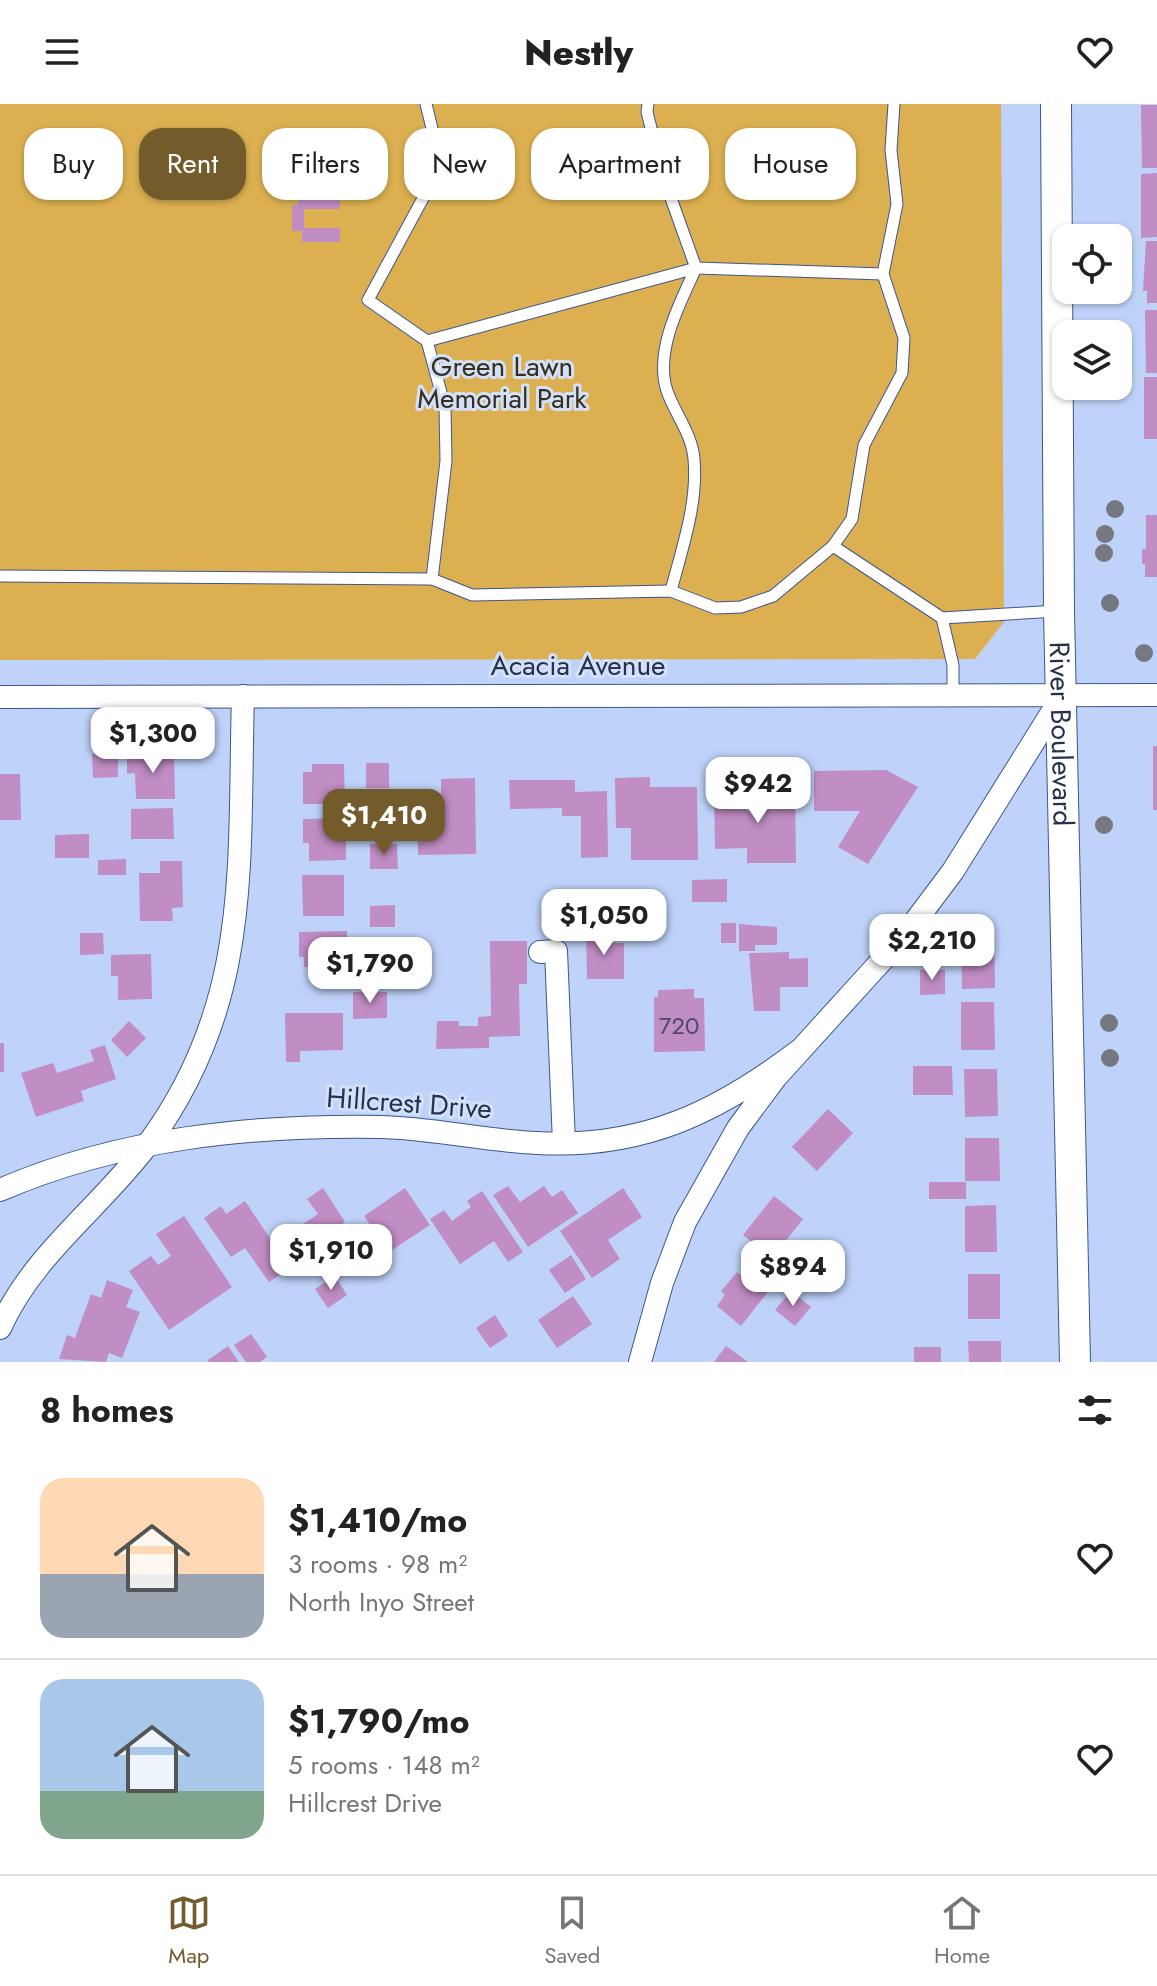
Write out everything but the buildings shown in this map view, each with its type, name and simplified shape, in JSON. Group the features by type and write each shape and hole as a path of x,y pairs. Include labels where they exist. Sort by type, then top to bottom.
{"main road":[{"name":"River Boulevard","path":"1056,104 1059,611 1075,1362"}],"street":[{"name":"Acacia Avenue","path":"0,697 1157,695"},
{"path":"0,1328 33,1271 106,1194 147,1145 178,1099 203,1049 219,1004 232,951 239,896 243,696"},
{"path":"640,1362 662,1283 685,1222 738,1128 800,1050 853,997 905,935 953,871 1063,696"},
{"path":"540,952 556,951 564,1143"},
{"name":"Hillcrest Drive","path":"0,1190 81,1161 215,1133 300,1126 385,1127 564,1143 631,1136 674,1124 748,1090 800,1050"}],"lane":[{"path":"426,104 441,165 368,300 427,341 445,407 446,461 432,579"},
{"path":"648,104 663,176 696,268 673,320 664,365 667,390 684,424 694,456 694,498 671,591"},
{"path":"0,576 432,579 472,595 671,591 715,608 741,607 773,596 833,546 852,519 864,445 902,373 904,338 883,274 897,204 891,150 894,104"},
{"path":"427,341 696,268 883,274"},
{"path":"833,546 942,618 1059,611"},
{"path":"942,618 953,665 953,694"}],"green space":[{"name":"Green Lawn Memorial Park","path":"0,104 1001,104 1004,622 975,659 0,660"}]}
